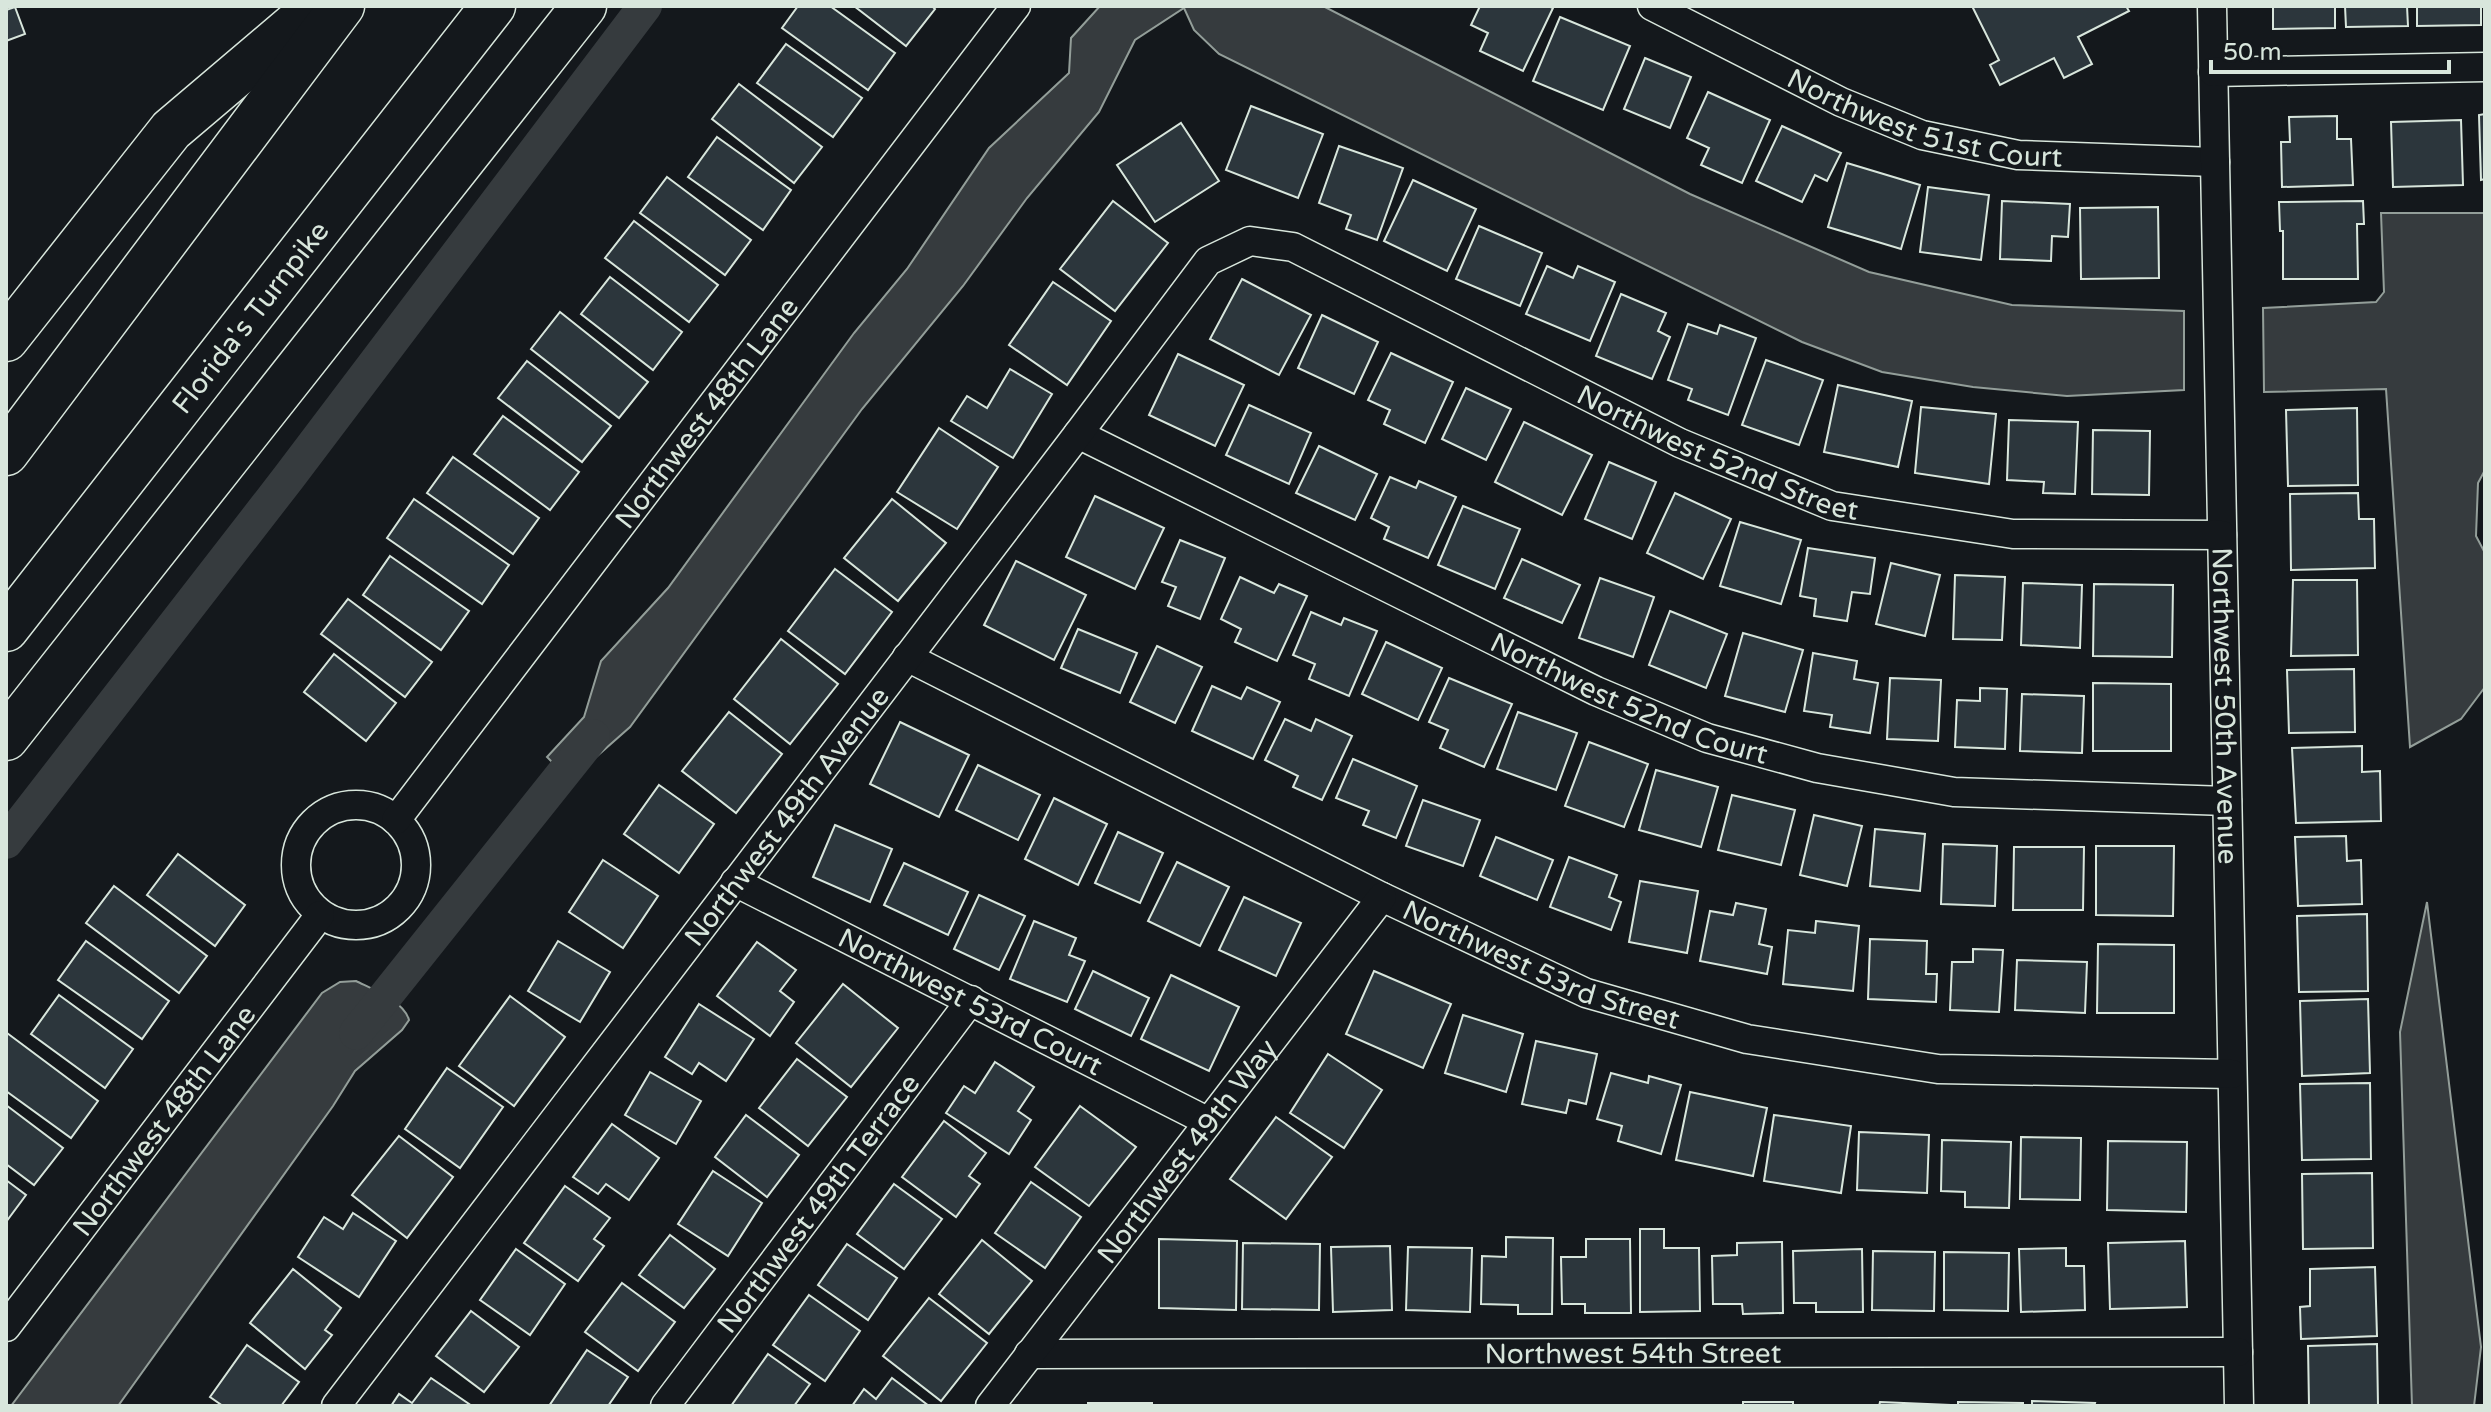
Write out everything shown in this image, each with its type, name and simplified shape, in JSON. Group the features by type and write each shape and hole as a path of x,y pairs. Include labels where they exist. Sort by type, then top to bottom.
{"highway":[{"path":"6,339 171,130 317,6"},
{"path":"6,453 342,6"},
{"name":"Florida's Turnpike","path":"6,629 493,6"},
{"path":"6,738 584,6"}],"street":[{"name":"Northwest 48th Lane","path":"396,820 1016,6"},
{"name":"Northwest 51st Court","path":"1652,6 1841,102 1922,135 2018,155 2215,162"},
{"name":"Northwest 50th Avenue","path":"2212,6 2239,1406"},
{"path":"2213,72 2485,67"},
{"name":"Northwest 52nd Street","path":"1250,241 1293,247 1680,443 1832,506 2013,534 2222,535"},
{"name":"Northwest 49th Avenue","path":"336,1406 1208,261 1250,241"},
{"name":"Northwest 52nd Court","path":"1078,434 1596,691 1707,738 1817,768 1954,792 2227,801"},
{"name":"Northwest 53rd Street","path":"907,657 1382,897 1586,993 1747,1039 1938,1069 2232,1074"},
{"path":"360,805 380,809 396,820 408,834 416,851 417,869 413,887 404,903 390,916 374,924 355,926 337,923 320,915 307,901 298,883 295,864 299,845 309,828 323,815 341,807 360,805"},
{"name":"Northwest 53rd Court","path":"735,882 1207,1121"},
{"name":"Northwest 49th Way","path":"990,1406 1382,897"},
{"name":"Northwest 48th Lane","path":"6,1327 320,915"},
{"name":"Northwest 49th Terrace","path":"665,1406 971,1000"},
{"name":"Northwest 54th Street","path":"1029,1354 2238,1352"}],"shaded area":[{"path":"1100,6 1323,6 1690,194 1869,272 2012,305 2184,311 2184,390 2067,396 1973,387 1882,372 1802,342 1219,54 1194,30 1184,8 1135,40 1099,112 1027,198 963,286 862,409 630,727 570,780 547,757 584,717 601,661 668,588 854,333 907,269 989,148 1069,73 1071,38"},
{"path":"2381,213 2485,213 2485,470 2478,483 2476,536 2485,553 2485,687 2461,719 2410,747 2386,389 2264,392 2263,308 2376,302 2384,292"},
{"path":"2427,902 2481,1347 2474,1406 2412,1406 2400,1032"},
{"path":"356,981 394,1001 409,1020 402,1030 355,1071 118,1406 11,1406 322,993 340,982"}],"building":[{"path":"798,6 830,6 895,53 868,90 782,28"},
{"path":"854,6 932,6 935,9 906,46"},
{"path":"1480,6 1553,8 1523,71 1480,51 1488,33 1471,25"},
{"path":"1972,6 2126,6 2129,11 2078,37 2092,64 2064,78 2054,58 2000,85 1990,65 1999,60"},
{"path":"2273,6 2335,6 2335,28 2273,29"},
{"path":"2345,6 2407,6 2408,26 2346,27"},
{"path":"2417,6 2481,6 2481,25 2417,26"},
{"path":"15,7 25,34 6,41 6,10"},
{"path":"1560,17 1630,46 1603,110 1533,81"},
{"path":"786,44 862,98 833,137 757,83"},
{"path":"1645,58 1691,77 1670,128 1624,109"},
{"path":"739,84 822,147 794,183 712,119"},
{"path":"1708,92 1770,120 1742,183 1701,165 1709,148 1687,138"},
{"path":"1251,106 1323,134 1298,198 1226,170"},
{"path":"2485,114 2485,179 2481,180 2479,115"},
{"path":"2337,116 2337,139 2351,139 2353,185 2282,187 2281,142 2290,142 2289,117"},
{"path":"2461,120 2463,185 2393,187 2391,122"},
{"path":"1181,123 1219,181 1155,222 1117,165"},
{"path":"1782,126 1841,153 1827,181 1815,175 1802,202 1756,181"},
{"path":"717,137 791,190 763,230 688,177"},
{"path":"1339,146 1403,168 1377,240 1346,229 1351,215 1319,203"},
{"path":"1847,163 1920,185 1901,249 1828,227"},
{"path":"667,177 751,240 725,275 640,213"},
{"path":"1413,180 1476,209 1447,271 1384,241"},
{"path":"1928,187 1989,195 1981,260 1920,252"},
{"path":"1113,201 1168,243 1115,311 1060,269"},
{"path":"2002,201 2070,204 2068,237 2052,236 2051,261 2000,259"},
{"path":"2363,201 2364,224 2357,224 2358,279 2283,279 2283,231 2280,231 2279,202"},
{"path":"2158,207 2159,278 2081,279 2080,208"},
{"path":"634,221 718,285 689,322 605,258"},
{"path":"1479,226 1542,253 1520,306 1456,279"},
{"path":"1547,266 1573,278 1578,266 1615,282 1590,341 1526,314"},
{"path":"610,277 682,332 653,370 581,314"},
{"path":"1242,279 1311,315 1279,375 1210,339"},
{"path":"1053,282 1111,321 1067,385 1009,345"},
{"path":"1621,294 1666,313 1658,331 1670,337 1652,379 1596,356"},
{"path":"560,312 648,382 619,418 531,349"},
{"path":"1322,315 1378,342 1354,394 1298,368"},
{"path":"1688,324 1717,334 1720,325 1756,338 1728,415 1688,400 1692,389 1668,380"},
{"path":"1391,353 1453,382 1425,443 1384,424 1390,410 1368,400"},
{"path":"1178,354 1244,385 1215,446 1149,415"},
{"path":"1766,360 1823,380 1799,445 1742,425"},
{"path":"527,361 611,426 582,462 498,398"},
{"path":"1010,369 1052,394 1013,458 951,421 967,396 987,408"},
{"path":"1838,385 1912,401 1898,467 1824,452"},
{"path":"1466,388 1511,409 1486,460 1442,439"},
{"path":"1249,405 1311,433 1289,484 1226,455"},
{"path":"1921,407 1996,414 1989,484 1915,473"},
{"path":"2357,408 2358,485 2288,486 2286,410"},
{"path":"503,416 579,472 550,510 474,454"},
{"path":"2009,420 2078,422 2075,494 2043,493 2044,482 2007,480"},
{"path":"1524,422 1592,455 1562,515 1495,482"},
{"path":"939,428 998,467 957,529 897,492"},
{"path":"2093,430 2150,431 2149,495 2092,494"},
{"path":"1319,446 1377,474 1355,520 1296,493"},
{"path":"453,457 539,518 513,554 427,493"},
{"path":"1609,462 1656,482 1632,539 1585,519"},
{"path":"1390,477 1416,488 1419,481 1456,497 1428,558 1384,539 1389,527 1371,518"},
{"path":"1675,493 1731,519 1703,579 1647,553"},
{"path":"2358,493 2359,519 2374,519 2375,568 2291,570 2290,494"},
{"path":"1095,496 1164,528 1135,589 1066,557"},
{"path":"414,499 509,565 482,604 387,538"},
{"path":"892,499 946,543 898,601 844,558"},
{"path":"1463,506 1520,529 1495,589 1438,565"},
{"path":"1740,522 1801,540 1781,604 1720,586"},
{"path":"1180,540 1225,558 1200,619 1168,606 1176,587 1162,582"},
{"path":"1808,548 1875,558 1870,594 1852,592 1847,621 1814,616 1816,599 1800,596"},
{"path":"390,556 469,611 441,650 363,595"},
{"path":"1522,559 1580,585 1562,623 1504,598"},
{"path":"1016,561 1086,595 1054,660 984,625"},
{"path":"1891,563 1940,575 1925,636 1876,624"},
{"path":"835,569 892,612 845,674 788,631"},
{"path":"1955,575 2005,577 2002,640 1953,639"},
{"path":"1240,577 1274,593 1279,584 1307,596 1277,661 1235,642 1241,629 1221,619"},
{"path":"1600,578 1654,597 1633,657 1579,638"},
{"path":"2293,580 2357,580 2358,655 2291,656"},
{"path":"2023,583 2082,585 2080,648 2021,645"},
{"path":"2094,584 2173,585 2172,657 2093,656"},
{"path":"348,599 432,662 405,697 321,634"},
{"path":"1670,611 1727,634 1706,688 1649,665"},
{"path":"1311,612 1341,625 1344,618 1377,631 1349,696 1309,679 1315,664 1293,655"},
{"path":"1078,629 1137,653 1120,693 1061,668"},
{"path":"1743,633 1803,650 1785,712 1725,696"},
{"path":"781,639 838,684 790,744 734,699"},
{"path":"1386,642 1442,668 1418,720 1362,694"},
{"path":"1157,646 1202,667 1175,723 1130,702"},
{"path":"1813,653 1857,661 1854,679 1878,683 1870,733 1830,727 1832,715 1804,711"},
{"path":"334,654 396,703 366,741 304,692"},
{"path":"2354,669 2355,732 2289,733 2287,670"},
{"path":"1449,678 1512,704 1484,767 1440,748 1448,730 1429,722"},
{"path":"1890,678 1941,680 1938,741 1887,739"},
{"path":"2093,683 2171,684 2171,751 2093,751"},
{"path":"1212,686 1241,699 1247,687 1280,702 1253,759 1192,731"},
{"path":"1980,688 2007,689 2005,749 1955,747 1957,700 1980,701"},
{"path":"2022,694 2084,696 2082,753 2020,751"},
{"path":"729,712 782,754 736,813 682,771"},
{"path":"1518,712 1577,733 1556,790 1497,769"},
{"path":"1285,719 1311,731 1316,719 1352,736 1322,800 1293,787 1298,776 1265,760"},
{"path":"900,722 969,755 939,817 870,784"},
{"path":"1589,742 1648,764 1624,827 1565,806"},
{"path":"2362,746 2362,772 2380,771 2381,821 2296,823 2292,748"},
{"path":"1353,759 1417,786 1396,838 1363,825 1369,811 1336,798"},
{"path":"978,765 1040,795 1018,840 956,810"},
{"path":"1656,770 1718,787 1701,847 1639,830"},
{"path":"659,785 714,824 679,873 624,834"},
{"path":"1732,795 1795,810 1781,865 1718,850"},
{"path":"1054,798 1107,824 1078,885 1025,859"},
{"path":"1423,800 1480,820 1463,866 1406,846"},
{"path":"1814,815 1862,826 1847,886 1800,875"},
{"path":"835,825 892,849 870,902 813,877"},
{"path":"1875,829 1925,834 1920,891 1870,886"},
{"path":"1118,832 1163,853 1140,903 1095,883"},
{"path":"2346,836 2347,861 2361,860 2362,904 2298,906 2295,837"},
{"path":"1496,837 1553,860 1537,900 1480,876"},
{"path":"1943,844 1997,846 1995,906 1941,904"},
{"path":"2096,846 2174,846 2173,916 2096,915"},
{"path":"2014,847 2084,847 2083,910 2013,910"},
{"path":"178,854 245,905 215,946 147,895"},
{"path":"1569,857 1617,875 1609,897 1621,902 1611,930 1550,907"},
{"path":"603,860 658,896 623,948 569,912"},
{"path":"1177,862 1229,887 1200,946 1148,921"},
{"path":"904,863 968,892 948,935 884,905"},
{"path":"1640,881 1698,891 1687,953 1629,942"},
{"path":"114,886 207,956 179,993 86,923"},
{"path":"979,895 1025,916 999,970 954,949"},
{"path":"1244,897 1301,923 1276,976 1219,950"},
{"path":"1736,903 1766,909 1759,944 1772,947 1767,974 1700,961 1710,911 1733,915"},
{"path":"2367,914 2368,991 2299,992 2297,916"},
{"path":"1034,921 1076,938 1069,955 1085,961 1067,1002 1010,979"},
{"path":"1816,921 1859,926 1853,991 1783,984 1788,930 1815,933"},
{"path":"1870,939 1927,941 1926,974 1937,974 1936,1002 1868,999"},
{"path":"86,941 169,1001 142,1039 58,980"},
{"path":"558,941 610,972 580,1022 528,991"},
{"path":"757,942 796,970 780,991 794,1002 770,1036 717,996"},
{"path":"2098,944 2174,945 2174,1013 2097,1013"},
{"path":"1973,949 2003,950 1999,1012 1950,1010 1952,962 1973,962"},
{"path":"2017,960 2087,962 2085,1013 2015,1010"},
{"path":"1093,971 1149,998 1131,1036 1075,1009"},
{"path":"1374,971 1451,1004 1423,1068 1346,1034"},
{"path":"1171,975 1239,1007 1209,1071 1141,1039"},
{"path":"843,984 898,1028 851,1087 796,1043"},
{"path":"59,995 133,1049 105,1088 31,1034"},
{"path":"510,996 565,1037 514,1106 459,1066"},
{"path":"2368,999 2370,1073 2302,1076 2300,1001"},
{"path":"699,1004 754,1039 726,1081 699,1063 692,1074 665,1057"},
{"path":"1463,1015 1523,1034 1506,1092 1445,1073"},
{"path":"7,1033 98,1101 71,1138 6,1091"},
{"path":"1536,1041 1597,1054 1586,1104 1569,1100 1566,1113 1522,1104"},
{"path":"1328,1054 1382,1090 1344,1148 1290,1113"},
{"path":"797,1059 847,1097 808,1146 759,1108"},
{"path":"995,1062 1034,1087 1018,1111 1031,1120 1009,1154 946,1113 964,1086 975,1093"},
{"path":"447,1068 503,1107 460,1168 405,1129"},
{"path":"650,1072 701,1101 676,1144 625,1115"},
{"path":"1611,1073 1648,1083 1649,1076 1681,1085 1661,1154 1618,1141 1622,1126 1597,1119"},
{"path":"2370,1083 2371,1159 2302,1160 2300,1084"},
{"path":"1690,1092 1767,1108 1753,1176 1676,1160"},
{"path":"6,1105 63,1148 34,1185 6,1164"},
{"path":"1080,1106 1136,1147 1089,1206 1035,1167"},
{"path":"746,1115 799,1155 767,1197 715,1157"},
{"path":"1774,1115 1851,1126 1841,1193 1764,1181"},
{"path":"1276,1117 1332,1157 1286,1219 1230,1179"},
{"path":"944,1121 986,1153 969,1176 980,1184 956,1217 902,1177"},
{"path":"612,1124 659,1158 629,1200 606,1184 598,1194 573,1177"},
{"path":"1859,1132 1929,1135 1927,1193 1857,1190"},
{"path":"399,1136 453,1177 407,1238 352,1195"},
{"path":"2021,1137 2081,1138 2080,1200 2020,1199"},
{"path":"1942,1140 2011,1142 2009,1208 1965,1207 1965,1192 1941,1191"},
{"path":"2108,1141 2187,1142 2186,1212 2107,1210"},
{"path":"713,1171 762,1203 728,1256 678,1224"},
{"path":"2372,1173 2373,1248 2303,1249 2302,1174"},
{"path":"6,1180 26,1195 6,1222"},
{"path":"1031,1182 1081,1217 1045,1268 995,1233"},
{"path":"894,1184 942,1219 904,1269 857,1234"},
{"path":"565,1186 610,1218 594,1239 604,1246 578,1281 524,1243"},
{"path":"353,1213 396,1241 359,1297 298,1257 324,1217 343,1229"},
{"path":"1640,1229 1664,1229 1664,1248 1699,1248 1700,1311 1640,1312"},
{"path":"670,1235 715,1269 684,1308 639,1275"},
{"path":"1506,1237 1553,1238 1552,1314 1518,1314 1518,1305 1481,1304 1482,1256 1506,1257"},
{"path":"1159,1239 1237,1241 1236,1310 1159,1308"},
{"path":"1586,1239 1630,1239 1631,1313 1585,1313 1585,1304 1562,1304 1561,1257 1586,1257"},
{"path":"982,1240 1032,1281 989,1334 939,1294"},
{"path":"2185,1241 2187,1307 2110,1309 2108,1243"},
{"path":"1782,1242 1783,1313 1743,1314 1742,1304 1713,1304 1712,1256 1737,1255 1737,1243"},
{"path":"1243,1243 1320,1244 1319,1310 1242,1309"},
{"path":"847,1244 897,1278 868,1320 818,1285"},
{"path":"1390,1246 1392,1310 1333,1312 1331,1247"},
{"path":"1408,1247 1472,1248 1470,1312 1406,1310"},
{"path":"2066,1248 2066,1266 2084,1266 2085,1310 2021,1312 2019,1249"},
{"path":"516,1249 565,1284 530,1335 480,1300"},
{"path":"1862,1249 1863,1312 1816,1312 1816,1303 1794,1303 1793,1251"},
{"path":"1873,1251 1935,1252 1934,1311 1872,1310"},
{"path":"1944,1252 2009,1253 2008,1311 1944,1310"},
{"path":"2375,1267 2377,1336 2301,1339 2300,1307 2310,1306 2310,1269"},
{"path":"293,1269 341,1308 325,1330 332,1335 305,1369 250,1323"},
{"path":"622,1283 675,1322 638,1371 585,1332"},
{"path":"809,1295 860,1331 825,1381 773,1345"},
{"path":"929,1298 987,1343 941,1401 883,1356"},
{"path":"471,1311 519,1347 484,1392 436,1356"},
{"path":"2377,1344 2378,1406 2309,1406 2308,1346"},
{"path":"247,1345 299,1382 281,1406 223,1406 210,1397"},
{"path":"587,1350 628,1377 608,1406 549,1406"},
{"path":"768,1354 810,1384 794,1406 731,1406"},
{"path":"431,1378 472,1406 391,1406 399,1394 412,1403"},
{"path":"892,1378 929,1406 852,1406 864,1389 876,1399"},
{"path":"2032,1401 2095,1403 2094,1406 2032,1406"},
{"path":"1743,1402 1793,1402 1793,1406 1743,1406"},
{"path":"1880,1402 1950,1405 1950,1406 1879,1406"},
{"path":"1958,1402 2023,1403 2023,1406 1958,1406"},
{"path":"1088,1403 1152,1403 1152,1406 1088,1406"}],"waterway":[{"path":"6,842 289,477 645,6"},
{"path":"356,1033 593,736"}]}
